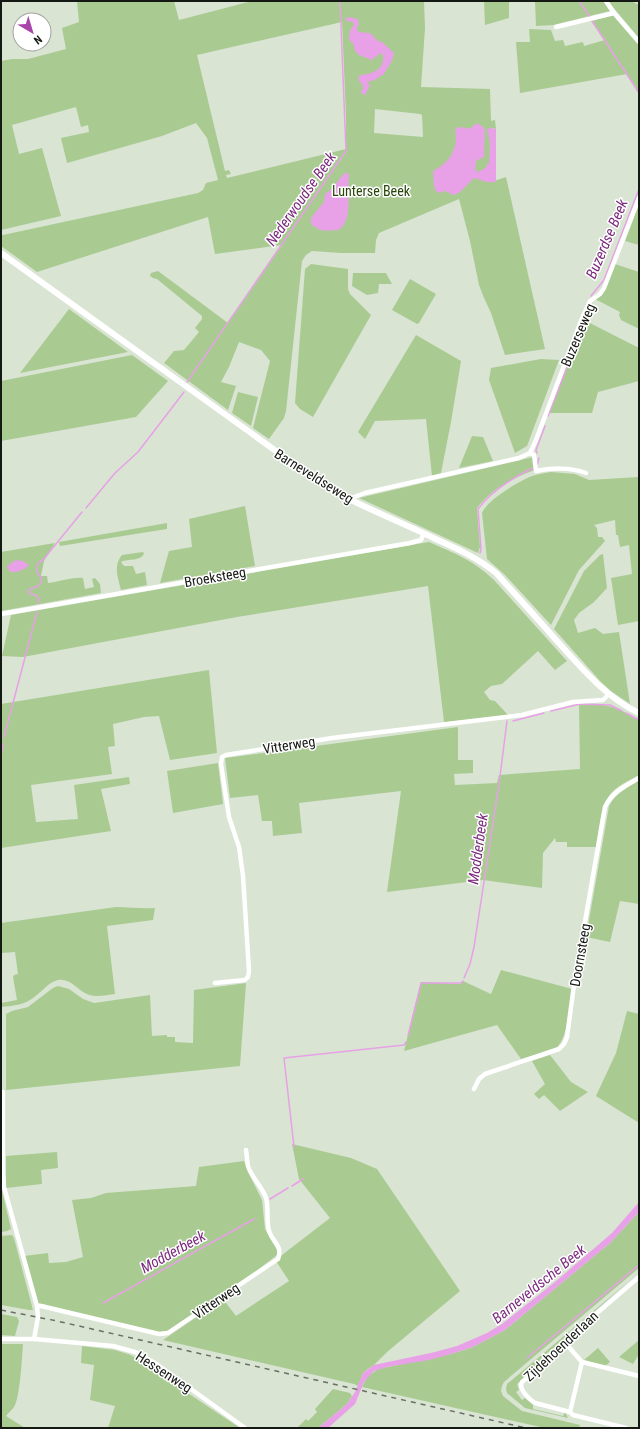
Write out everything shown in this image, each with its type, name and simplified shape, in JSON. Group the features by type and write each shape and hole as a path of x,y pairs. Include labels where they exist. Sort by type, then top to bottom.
{"main road":[{"name":"Barneveldseweg","path":"1,253 319,482 350,500 471,555 496,573 591,678 609,694 630,709 639,713"}],"street":[{"path":"606,1 614,13 639,42"},
{"path":"556,27 614,13"},
{"name":"Buzerseweg","path":"530,453 581,321 590,301 600,294 604,288 639,198"},
{"path":"350,500 365,493 519,458 530,453 534,455 536,471 553,468 569,468 586,474"},
{"name":"Broeksteeg","path":"1,614 418,542 421,540 424,533"},
{"name":"Vitterweg","path":"215,983 245,980 248,977 243,876 238,847 229,817 221,764 222,757 226,755 332,738 522,715 573,702 603,700 609,694"},
{"name":"Doornsteeg","path":"474,1090 479,1078 485,1074 559,1049 564,1044 567,1037 574,985 605,807 615,792 639,778"},
{"path":"2,1092 4,1187 37,1306 38,1317 34,1339"},
{"name":"Vitterweg","path":"37,1306 159,1334 168,1333 278,1259 280,1253 279,1247 270,1234 267,1223 267,1206 265,1197 248,1166 246,1150"},
{"name":"Zijdehoenderlaan","path":"626,1428 572,1415 570,1412 535,1403 521,1388 522,1382 567,1345 568,1338 639,1277"},
{"name":"Hessenweg","path":"1,1339 34,1339 113,1346 135,1352 155,1363 245,1428"},
{"path":"567,1345 582,1362 639,1376"},
{"path":"570,1412 582,1362"}],"green space":[{"name":"Lunterse Beek","path":"77,1 174,1 179,20 252,1 424,1 425,28 421,87 490,89 491,121 495,120 496,129 492,128 494,181 506,177 545,349 505,355 491,313 479,285 470,241 459,199 379,233 376,240 375,253 312,251 306,255 302,261 284,418 269,439 253,428 270,361 261,350 239,342 221,382 236,386 228,410 164,363 174,351 184,350 199,332 195,328 202,319 202,316 157,279 150,276 151,273 158,271 228,323 282,245 215,254 208,217 37,272 1,246 1,235 198,193 203,190 206,183 218,180 207,138 196,123 162,136 67,163 61,138 89,132 88,125 81,127 76,107 12,125 19,154 42,148 61,216 1,230 1,61 28,59 66,49 62,28 79,22","holes":["342,22 346,149 227,178 226,175 231,174 229,170 225,171 197,55","375,109 422,115 423,137 374,133"]},
{"path":"484,1 509,1 509,18 485,25"},
{"path":"535,1 603,1 610,11 553,25 536,26"},
{"path":"608,1 631,1 639,5 639,38"},
{"path":"613,15 639,44 639,92 627,74 520,93 516,42 530,42 529,29 551,30 555,41 563,40 565,46 583,42 584,46 605,40 591,21"},
{"path":"639,204 639,245 625,241"},
{"path":"311,264 348,269 348,289 350,294 371,315 313,417 300,409 295,403 305,269"},
{"path":"615,264 639,272 639,329 621,320 619,315 620,312 595,299"},
{"path":"353,273 386,273 392,284 379,284 378,293 367,295 352,286"},
{"path":"410,279 436,294 417,324 392,310"},
{"path":"69,309 128,352 20,373"},
{"path":"584,320 639,348 639,381 598,392 592,413 549,413"},
{"path":"416,335 461,361 441,473 432,476 426,419 375,421 365,439 358,432"},
{"path":"132,355 168,381 136,417 1,441 1,381"},
{"path":"541,359 559,360 527,446 515,453 489,380 491,368"},
{"path":"238,392 258,397 251,426 232,413"},
{"path":"472,436 483,437 493,461 459,468"},
{"path":"533,457 535,470 503,485 489,495 477,508 480,547 478,553 359,498"},
{"path":"551,472 575,474 589,480 639,477 639,621 618,625 611,578 632,574 629,545 620,547 618,535 616,535 615,520 594,525 597,528 598,537 602,537 605,541 579,570 551,625 505,575 487,559 482,513 485,508 490,502 519,482 532,476"},
{"path":"245,506 255,566 160,583 169,551 192,547 189,519"},
{"path":"167,523 167,529 60,546 59,542"},
{"path":"429,542 463,558 486,573 567,661 555,670 538,651 502,684 491,686 484,692 490,700 495,701 508,715 444,722 428,586 237,617 23,657 2,656 11,615"},
{"path":"55,543 44,561 41,576 47,576 48,583 74,578 83,578 85,589 94,587 92,579 95,578 100,584 101,593 1,611 1,552"},
{"path":"143,552 144,554 137,559 121,562 124,566 133,566 136,574 145,572 147,585 121,590 117,572 119,559 122,555"},
{"path":"603,554 607,588 594,602 579,613 574,620 578,633 595,628 603,634 619,632 630,704 601,682 554,629 584,571 600,555"},
{"path":"209,670 217,753 170,760 159,716 144,717 113,724 115,746 108,747 112,774 31,785 36,822 78,819 74,785 129,777 130,784 101,789 111,831 1,848 1,704"},
{"path":"579,704 598,704 617,708 639,720 639,775 612,792 606,801 596,847 567,847 567,842 556,842 555,838 543,853 542,888 483,880 387,892 401,791 299,803 302,833 273,836 272,821 262,821 258,795 230,798 225,758 458,727 458,760 473,760 473,773 454,774 455,785 497,783 499,775 580,769"},
{"path":"218,763 223,804 173,813 167,771"},
{"path":"639,780 639,904 620,901 610,942 586,937 609,806 618,794"},
{"path":"116,907 155,908 153,920 107,926 115,994 94,996 83,992 70,982 58,980 51,983 36,996 22,1004 1,1007 1,1003 17,1000 13,977 14,975 18,974 15,952 1,953 1,923"},
{"path":"501,970 572,989 566,1030 563,1038 555,1049 521,1059 497,1025 404,1051 421,982 461,984 463,981 491,994"},
{"path":"246,983 240,1066 6,1090 6,1014 28,1007 53,988 58,986 69,989 83,999 94,1003 150,995 152,1036 167,1035 167,1037 175,1037 175,1042 193,1043 194,990"},
{"path":"627,1011 639,1014 639,1123 596,1096 616,1053"},
{"path":"550,1055 571,1082 588,1092 560,1111 544,1095 539,1099 534,1094 545,1084 532,1061"},
{"path":"292,1144 351,1158 377,1169 460,1291 363,1373 358,1386 163,1340 223,1299 236,1316 289,1281 276,1261 330,1218 299,1179"},
{"path":"57,1152 58,1168 41,1170 42,1184 6,1188 6,1156"},
{"path":"244,1161 262,1200 265,1229 277,1250 277,1255 256,1271 172,1328 161,1333 38,1303 24,1256 48,1253 49,1263 66,1262 83,1257 72,1200 91,1198 106,1193 196,1186 199,1167"},
{"path":"1,1186 11,1229 1,1232"},
{"path":"639,1212 639,1268 504,1382 502,1386 501,1391 503,1396 522,1411 580,1425 579,1428 545,1428 362,1387 367,1377 378,1369 451,1354 473,1347 505,1330 610,1243"},
{"path":"12,1235 33,1310 1,1305 1,1236"},
{"path":"635,1276 563,1339 563,1344 559,1347 557,1345 541,1358 543,1361 517,1384 519,1390 516,1392 522,1400 525,1398 533,1405 533,1409 563,1416 565,1412 568,1418 525,1408 507,1393 507,1384"},
{"path":"1,1314 17,1317 19,1321 15,1336 1,1335"},
{"path":"639,1340 639,1354 633,1364 619,1357"},
{"path":"1,1344 23,1344 18,1395 14,1407 6,1416 25,1428 1,1428"},
{"path":"82,1346 115,1350 131,1355 240,1428 108,1428 115,1406 90,1400 94,1365 81,1363"},
{"path":"598,1348 610,1362 605,1366 584,1360"},
{"path":"333,1389 350,1393 352,1396 347,1404 318,1428 297,1428 306,1419 308,1421 317,1412 315,1409"}],"shaded area":[{"path":"349,17 357,19 359,22 357,29 359,32 370,33 394,53 392,61 383,75 375,80 367,82 370,85 365,95 361,92 363,88 362,84 358,80 360,75 369,74 380,68 383,55 381,53 370,60 357,54 353,43 349,40 350,31 354,25 353,22 346,21 346,18"},
{"path":"477,123 485,130 484,157 476,161 475,169 477,172 484,169 489,163 490,143 487,129 496,129 496,182 487,182 474,178 460,192 454,195 445,191 439,193 436,191 434,186 433,171 444,164 452,155 456,143 455,130 458,127 470,128"},
{"path":"345,173 348,173 349,175 349,204 347,218 338,230 325,231 318,229 311,224 311,218 324,202 325,194 332,189"},
{"path":"16,560 23,561 28,564 28,566 20,571 11,572 7,566"},
{"path":"639,1202 639,1212 610,1243 505,1330 473,1347 451,1354 374,1371 364,1382 355,1404 328,1428 318,1428 347,1404 355,1392 363,1373 374,1365 457,1346 487,1333 502,1324 555,1282 612,1233"}],"waterway":[{"name":"Nederwoudse Beek","path":"187,382 346,151 340,1"},
{"name":"Buzerdse Beek","path":"579,1 590,17"},
{"name":"Buzerdse Beek","path":"592,21 639,93"},
{"name":"Buzerdse Beek","path":"591,296 604,280 639,189"},
{"name":"Buzerdse Beek","path":"548,416 589,310"},
{"name":"Nederwoudse Beek","path":"86,508 115,473 138,452 184,392"},
{"name":"Buzerdse Beek","path":"537,453 536,450 545,426"},
{"name":"Buzerdse Beek","path":"537,465 539,458"},
{"name":"Buzerdse Beek","path":"480,553 478,509 496,490 533,468"},
{"name":"Nederwoudse Beek","path":"38,603 39,599 36,595 28,592 30,589 41,583 42,578 37,573 38,563 43,560 82,512"},
{"name":"Nederwoudse Beek","path":"4,737 37,612"},
{"name":"Modderbeek","path":"551,711 580,704 610,705 622,711"},
{"name":"Modderbeek","path":"513,721 544,713"},
{"name":"Modderbeek","path":"626,713 639,720"},
{"name":"Modderbeek","path":"464,978 470,964 474,947 507,721"},
{"name":"Nederwoudse Beek","path":"1,755 3,745"},
{"name":"Modderbeek","path":"408,1036 421,983 461,983 463,981"},
{"name":"Modderbeek","path":"294,1147 284,1058 404,1045 406,1042"},
{"name":"Modderbeek","path":"292,1186 303,1179"},
{"name":"Modderbeek","path":"270,1199 288,1188"},
{"name":"Modderbeek","path":"103,1303 254,1219"},
{"path":"527,1358 639,1265"}],"railway":[{"path":"1,1310 57,1321 526,1428"}],"water label":[{"name":"Barneveldsche Beek","path":"539,1284"}]}
